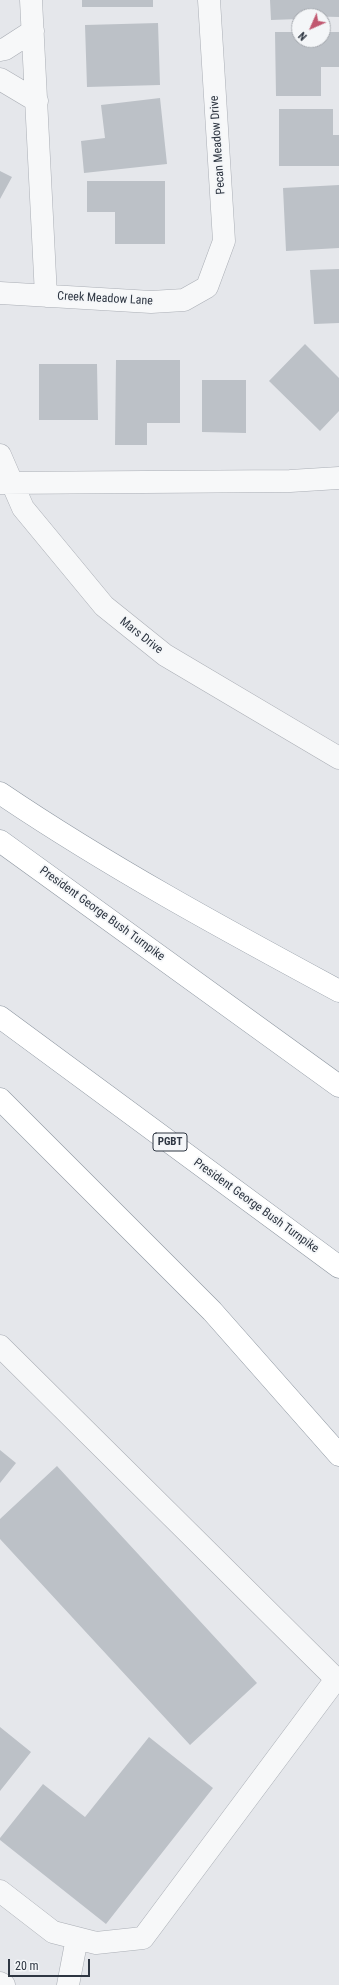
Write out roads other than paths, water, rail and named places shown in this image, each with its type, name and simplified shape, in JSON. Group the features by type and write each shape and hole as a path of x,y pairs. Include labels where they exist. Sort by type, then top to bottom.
{"highway":[{"path":"0,793 44,823 225,929 339,991"},
{"name":"President George Bush Turnpike","path":"0,841 339,1086"},
{"name":"President George Bush Turnpike","path":"0,1017 339,1267"},
{"path":"0,1099 212,1311 339,1454"}],"street":[{"path":"32,0 46,296"},
{"name":"Pecan Meadow Drive","path":"207,287 224,242 208,0"},
{"path":"0,50 5,49 33,31"},
{"path":"0,79 36,101"},
{"name":"Creek Meadow Lane","path":"0,293 151,302 184,300 207,287"},
{"name":"Mars Drive","path":"0,455 6,483 23,508 104,606 165,654 339,758"},
{"path":"6,483 290,482 339,478"},
{"path":"0,1346 336,1679 143,1938 96,1943 53,1932 0,1891"},
{"path":"68,1985 77,1938"},
{"path":"0,1983 4,1985"}]}
